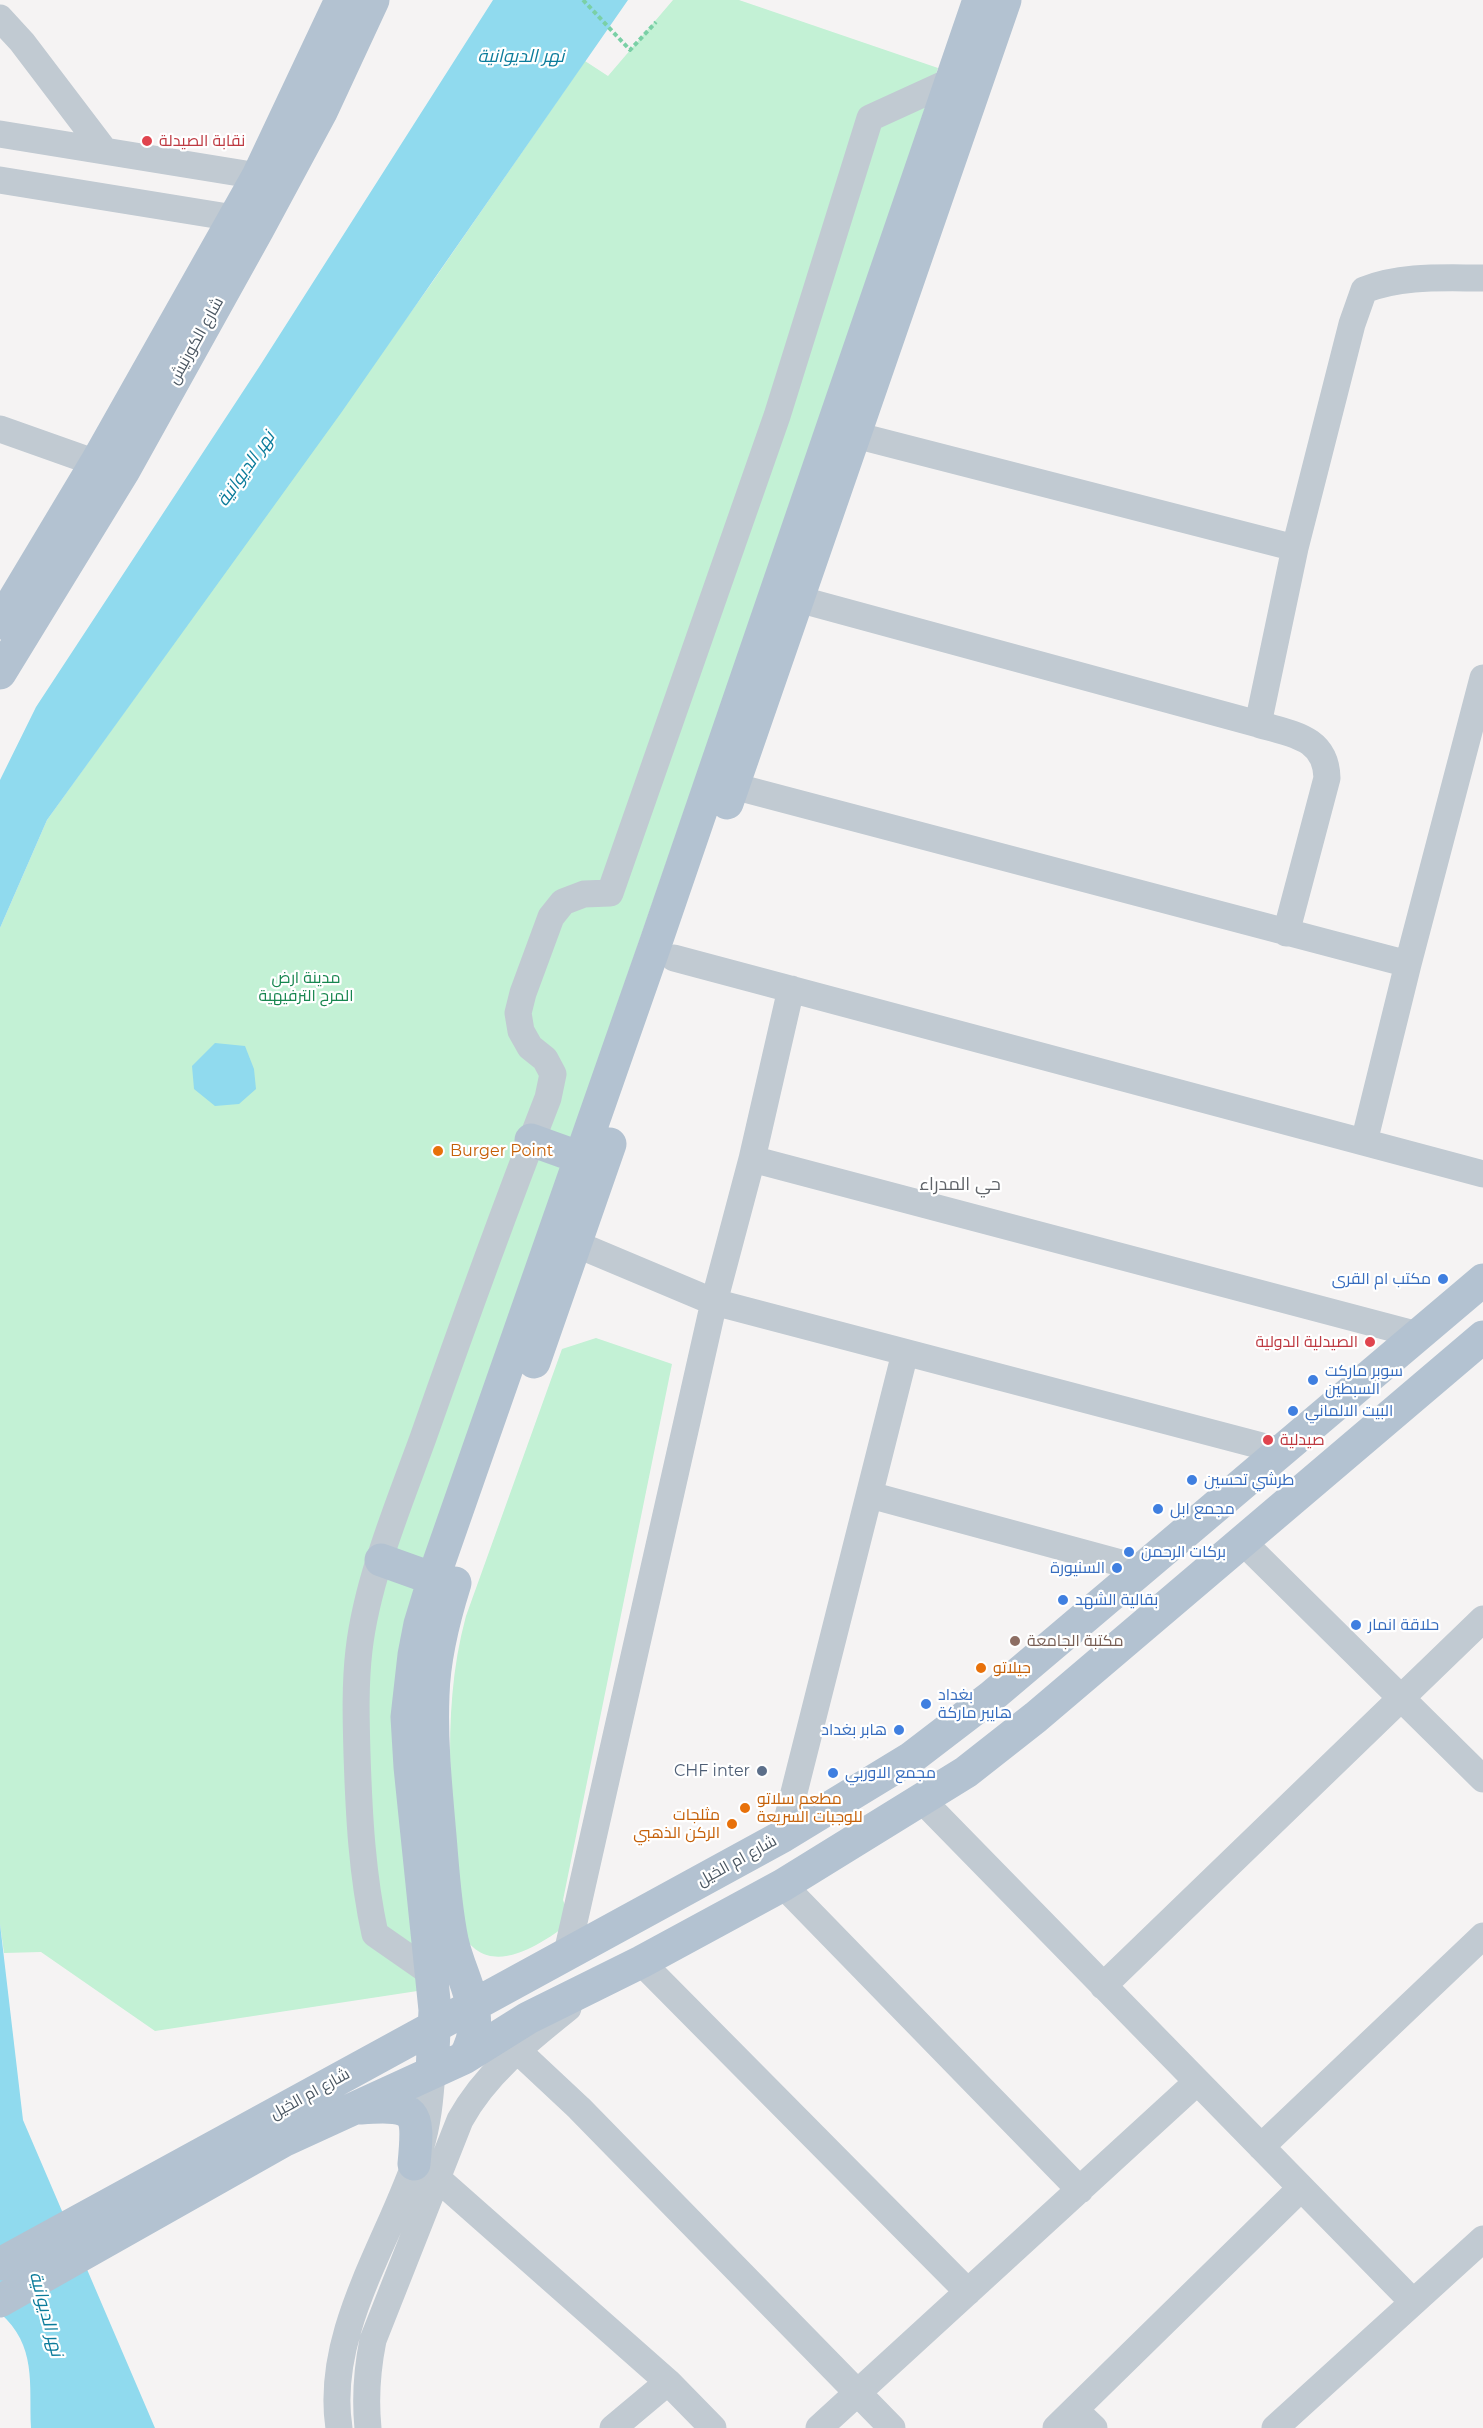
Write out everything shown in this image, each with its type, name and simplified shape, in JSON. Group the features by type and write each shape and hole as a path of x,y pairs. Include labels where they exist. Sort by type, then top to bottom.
{"main road":[{"name":"شارع الكورنيش","path":"271,180 341,0"},
{"name":"شارع الكورنيش","path":"0,623 96,462 246,224 271,180 321,112 373,0"},
{"path":"432,2072 433,1983 410,1767 407,1717 420,1624 979,0"},
{"path":"464,2058 474,2037 474,2006 453,1944 446,1905 435,1769 432,1693 446,1611 576,1244 1005,0"},
{"name":"شارع الكورنيش","path":"0,673 123,472 246,224"},
{"path":"531,1140 581,1158"},
{"name":"شارع ام الخيل","path":"0,2301 403,2043 783,1836 931,1744 992,1696 1483,1280"},
{"name":"شارع ام الخيل","path":"0,2264 211,2166 285,2140 464,2058 528,2018 641,1962 783,1885 966,1773 1027,1724 1483,1337"},
{"path":"381,1560 434,1579"},
{"path":"453,1944 460,1956 471,1965 487,1972 509,1976 534,1972"},
{"path":"403,2043 421,2019 433,1983"},
{"path":"350,2109 390,2107 404,2109 411,2114 416,2120 416,2132 426,2171"}],"street":[{"path":"0,18 22,42 104,150"},
{"path":"433,1983 375,1934 362,1859 357,1722 359,1650 381,1560 490,1248 548,1098 553,1074 545,1059 530,1047 521,1031 518,1013 523,993 551,917 563,902 584,894 610,893 777,416 870,118 951,81"},
{"path":"0,134 271,180"},
{"path":"0,180 246,224"},
{"path":"1258,724 1295,548 1352,324 1364,290 1383,283 1425,278 1483,278"},
{"path":"0,429 96,462"},
{"path":"855,435 1295,548"},
{"path":"798,599 1304,738 1319,750 1327,768 1325,787 1286,933"},
{"path":"1364,1142 1483,678"},
{"path":"733,786 1408,964"},
{"path":"674,958 1483,1174"},
{"path":"567,1953 714,1302 752,1159 791,989"},
{"path":"752,1159 1418,1335"},
{"path":"576,1244 714,1302 1281,1451"},
{"path":"783,1836 905,1353"},
{"path":"870,1495 1143,1569"},
{"path":"1242,1541 1483,1779"},
{"path":"1103,1986 1483,1619"},
{"path":"922,1800 1413,2302"},
{"path":"783,1885 1080,2190"},
{"path":"1261,2147 1483,1936"},
{"path":"641,1962 968,2292"},
{"path":"339,2428 337,2395 344,2345 426,2171 468,2105 517,2050 606,1978"},
{"path":"517,2050 579,2108 892,2428"},
{"path":"368,2428 367,2370 373,2340 426,2171 426,2126 432,2072"},
{"path":"819,2428 1197,2082"},
{"path":"426,2171 668,2382 713,2428"},
{"path":"1075,2422 1301,2188"},
{"path":"1275,2428 1483,2239"},
{"path":"613,2428 668,2382"}],"path":[{"path":"583,0 630,50 656,22"}],"green space":[{"name":"مدينة ارض المرح الترفيهية","path":"673,0 739,0 938,68 892,209 407,1613 424,1990 155,2031 41,1952 4,1953 0,1924 0,928 47,820 431,284 585,61 608,76"},
{"path":"596,1338 672,1364 563,1900 571,1922 529,1948 499,1957 485,1954 472,1946 461,1931 450,1773 452,1694 457,1655 466,1616 562,1349"}],"water":[{"name":"نهر الديوانية","path":"493,0 628,0 341,413 47,820 0,928 0,780 36,707 261,364"},
{"path":"215,1043 245,1046 254,1069 256,1089 239,1104 215,1106 194,1089 192,1066"},
{"name":"نهر الديوانية","path":"0,1924 23,2120 155,2428 31,2428 30,2381 26,2352 12,2326 0,2313"}],"place":[{"name":"نقابة الصيدلة","path":"147,141"},
{"name":"Burger Point","path":"438,1151"},
{"name":"مكتب ام القرى","path":"1443,1279"},
{"name":"الصيدلية الدولية","path":"1370,1342"},
{"name":"سوبر ماركت السبطين","path":"1313,1380"},
{"name":"البيت الالماني","path":"1293,1411"},
{"name":"صيدلية","path":"1268,1440"},
{"name":"طرشي تحسين","path":"1192,1480"},
{"name":"مجمع ابل","path":"1158,1509"},
{"name":"بركات الرحمن","path":"1129,1552"},
{"name":"السنيورة","path":"1117,1568"},
{"name":"بقالية الشهد","path":"1063,1600"},
{"name":"حلاقة انمار","path":"1356,1625"},
{"name":"مكتبة الجامعة","path":"1015,1641"},
{"name":"جيلاتو","path":"981,1668"},
{"name":"بغداد هايبر ماركة","path":"926,1704"},
{"name":"هابر بغداد","path":"899,1730"},
{"name":"CHF inter","path":"762,1771"},
{"name":"مجمع الاوربي","path":"833,1773"},
{"name":"مطعم سلاتو للوجبات السريعة","path":"745,1808"},
{"name":"مثلجات الركن الذهبي","path":"732,1824"}],"district":[{"name":"حي المدراء","path":"960,1185"}]}
